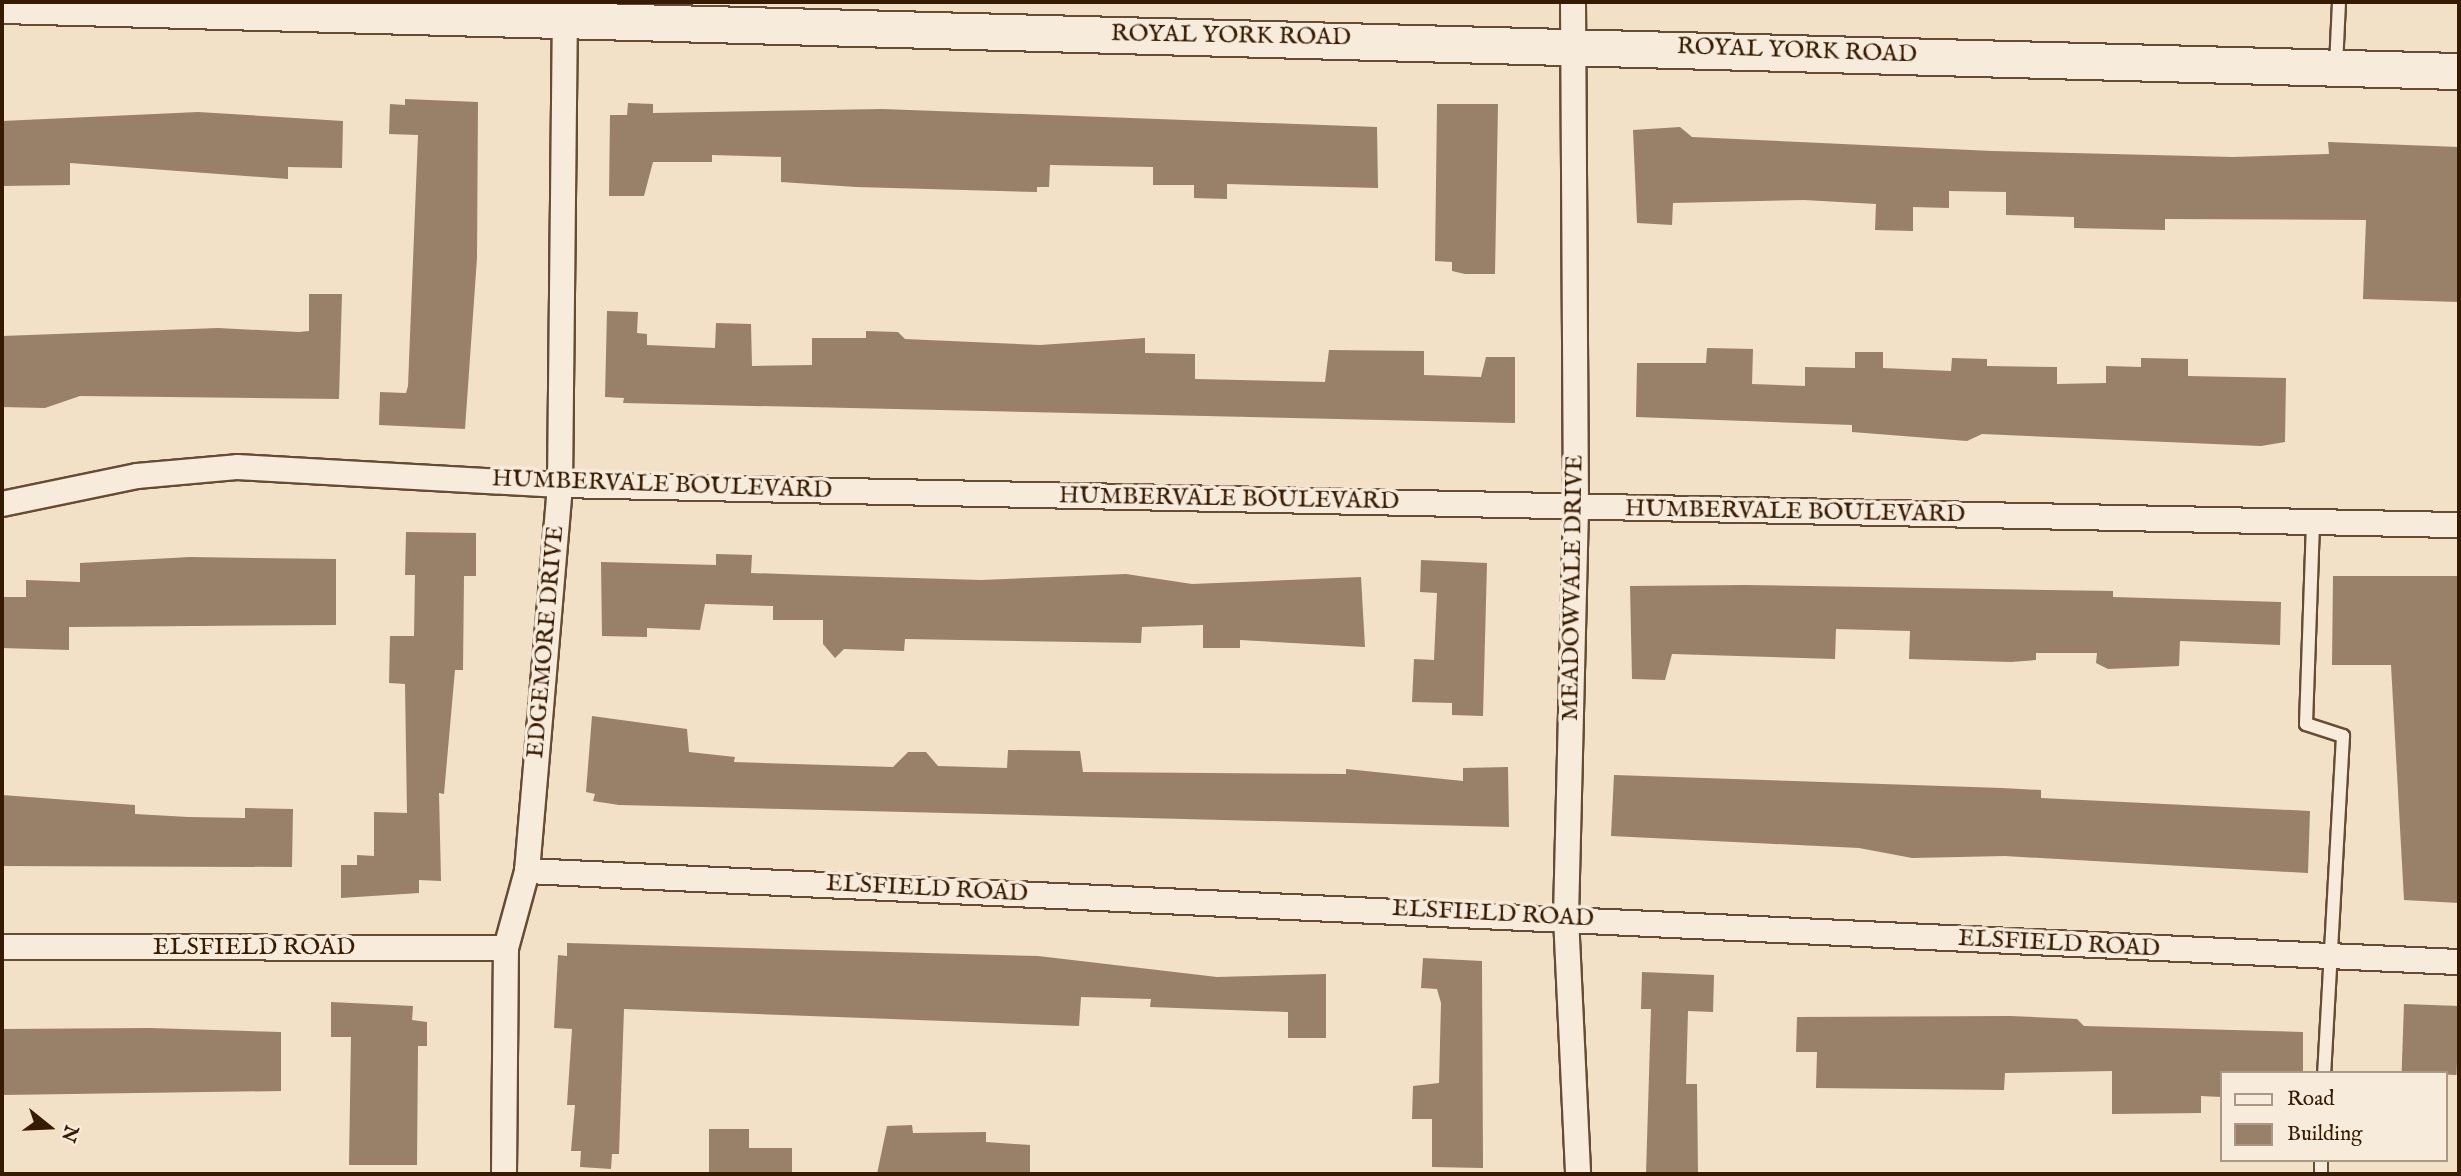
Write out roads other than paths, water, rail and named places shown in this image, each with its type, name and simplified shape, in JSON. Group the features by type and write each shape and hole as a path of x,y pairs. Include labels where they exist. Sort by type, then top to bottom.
{"main road":[{"name":"ROYAL YORK ROAD","path":"2,5 565,23 766,13 1573,45 2459,71"}],"street":[{"name":"MEADOWVALE DRIVE","path":"1573,2 1576,508 1566,916 1578,1174"},
{"name":"EDGEMORE DRIVE","path":"504,1174 506,948 527,871 560,485 565,23"},
{"name":"HUMBERVALE BOULEVARD","path":"2,504 137,475 237,467 560,485 2459,525"},
{"name":"ELSFIELD ROAD","path":"527,871 1566,916 2328,959 2459,962"},
{"name":"ELSFIELD ROAD","path":"2,947 506,948"}],"lane":[{"path":"2336,66 2339,2"},
{"path":"2313,523 2306,724 2343,736 2328,959 2324,1071"}]}
